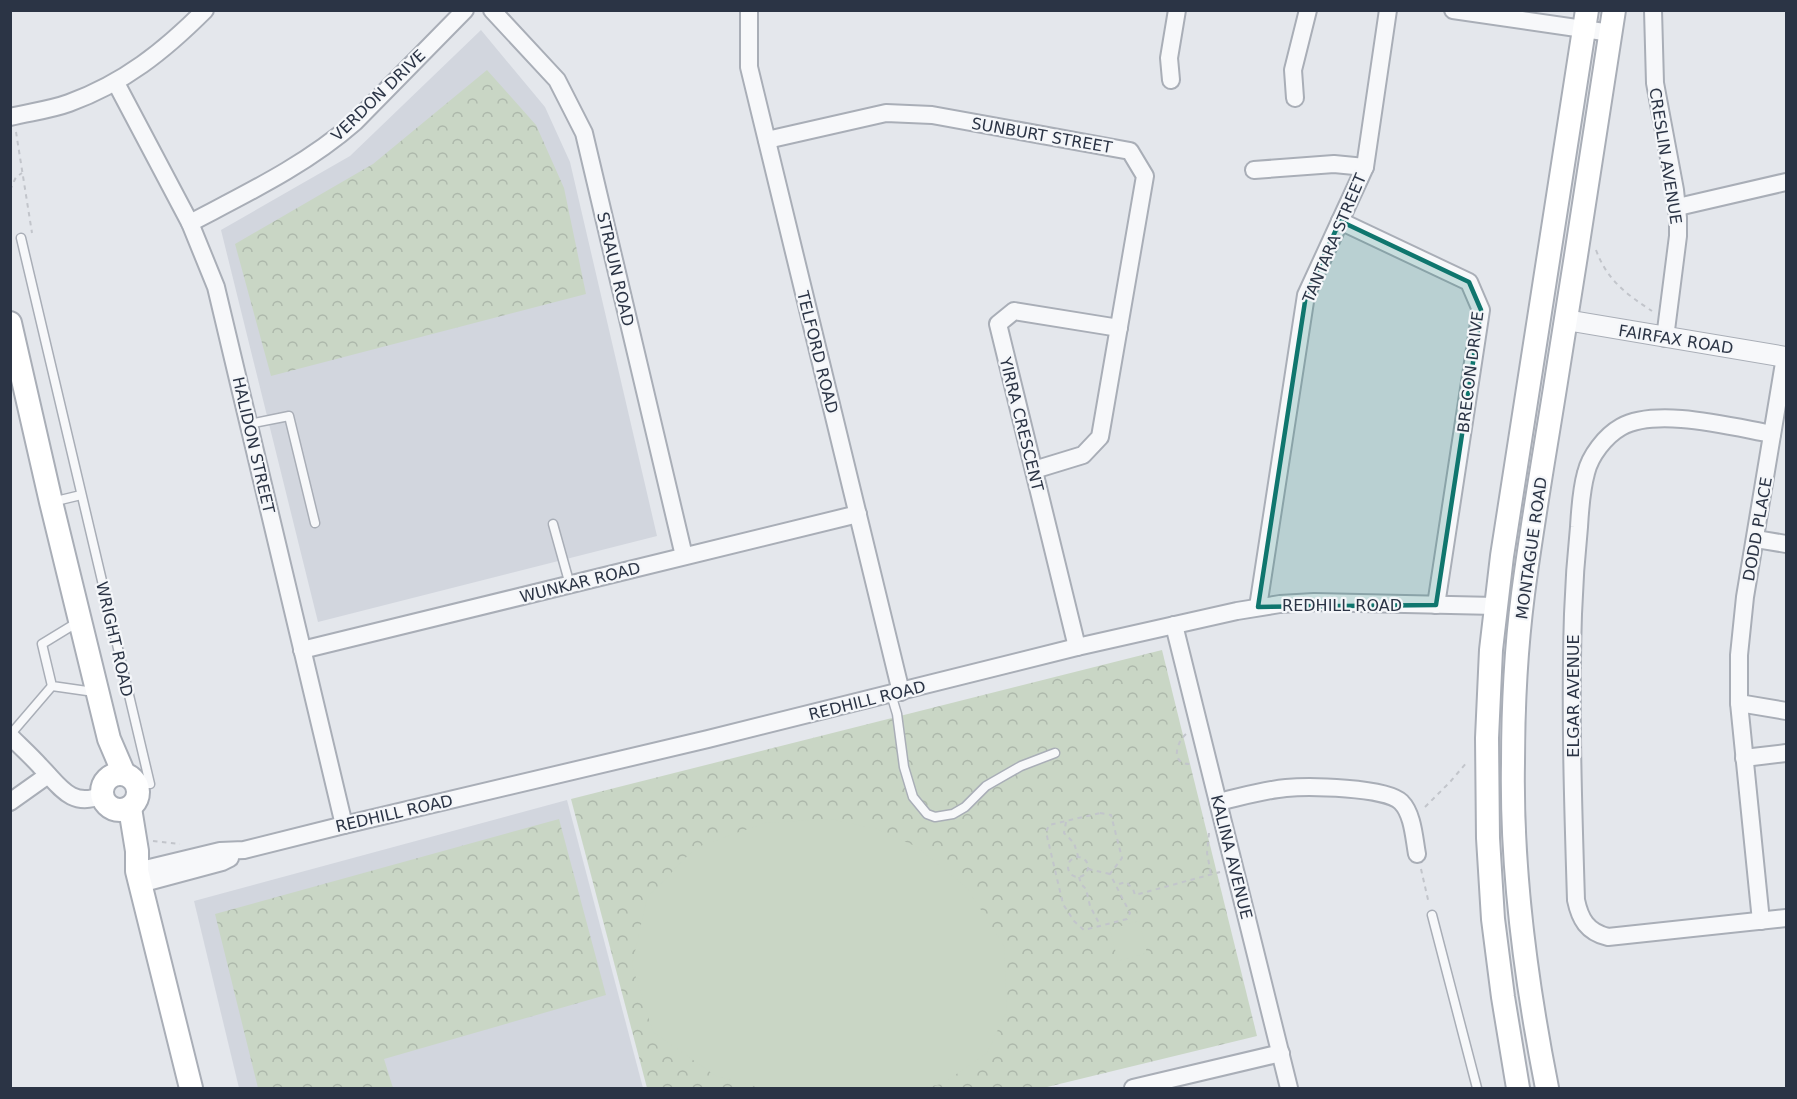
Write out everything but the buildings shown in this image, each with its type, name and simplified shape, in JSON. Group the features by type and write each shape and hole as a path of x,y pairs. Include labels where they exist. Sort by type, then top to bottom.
{"main road":[{"name":"MONTAGUE ROAD","path":"1538,1087 1538,1045 1522,937 1515,840 1513,763 1522,608 1614,10"},
{"name":"MONTAGUE ROAD","path":"1538,1087 1503,997 1493,919 1488,838 1486,738 1491,650 1502,556 1586,19"},
{"path":"1540,315 1566,320"},
{"name":"WRIGHT ROAD","path":"10,323 109,739 116,792 137,851 137,874 191,1089"},
{"path":"1496,606 1522,608"}],"street":[{"path":"13,124 116,83 165,48 205,10"},
{"name":"VERDON DRIVE","path":"190,223 284,173 338,136 355,122 465,10"},
{"name":"STRAUN ROAD","path":"492,10 557,80 584,133 684,556"},
{"name":"TELFORD ROAD","path":"749,10 749,67 858,514 896,693"},
{"path":"1172,80 1169,58 1177,10"},
{"path":"1295,98 1293,70 1308,10"},
{"name":"TANTARA STREET","path":"1258,607 1306,296 1365,167 1388,10"},
{"path":"1454,10 1586,19 1611,33"},
{"name":"CRESLIN AVENUE","path":"1653,10 1655,83 1678,207 1678,236 1665,338"},
{"name":"HALIDON STREET","path":"116,83 190,223 216,287 344,825"},
{"name":"SUNBURT STREET","path":"767,140 886,113 898,113 932,115 1131,151 1145,176 1100,437 1083,455 1034,470"},
{"path":"1254,170 1334,164 1365,167"},
{"path":"1678,207 1786,182"},
{"name":"BRECON DRIVE","path":"1340,221 1469,282 1481,310 1436,605"},
{"name":"YIRRA CRESCENT","path":"1077,647 998,324 1014,310 1119,328"},
{"name":"FAIRFAX ROAD","path":"1566,320 1786,357"},
{"name":"DODD PLACE","path":"1761,921 1739,703 1739,655 1745,597 1786,357"},
{"name":"ELGAR AVENUE","path":"1772,434 1689,420 1649,418 1628,423 1610,435 1594,455 1586,474 1580,512 1572,643 1576,900 1582,920 1594,932 1608,937 1786,918"},
{"name":"WUNKAR ROAD","path":"302,650 858,514"},
{"path":"1756,539 1786,544"},
{"name":"REDHILL ROAD","path":"137,874 220,851 244,850 708,739 1077,647 1258,607 1314,602 1496,606"},
{"name":"KALINA AVENUE","path":"1174,626 1289,1089"},
{"path":"1739,703 1786,711"},
{"path":"10,736 70,796 85,800 116,792"},
{"path":"1744,758 1786,753"},
{"path":"10,802 48,775"},
{"path":"1218,802 1286,788 1341,788 1388,795 1400,801 1408,812 1417,854"},
{"path":"1133,1089 1281,1053"}],"lane":[{"name":"WRIGHT ROAD","path":"21,238 150,784"},
{"path":"249,424 289,416 315,524"},
{"path":"51,502 81,495"},
{"path":"553,524 570,585"},
{"path":"52,686 42,644 81,620"},
{"path":"52,686 98,692"},
{"path":"10,736 52,686"},
{"path":"896,693 904,767 913,797 927,814 935,817 953,814 965,807 986,786 1021,766 1055,753"},
{"path":"1432,915 1477,1089"}],"path":[{"path":"13,124 33,236"},
{"path":"10,190 16,177 22,172"},
{"path":"1595,244 1604,268 1612,280 1655,312"},
{"path":"1193,772 1191,764 1186,765 1180,761 1177,747 1186,734 1200,729"},
{"path":"1425,807 1468,760"},
{"path":"1088,869 1110,874 1130,912 1127,919 1084,930 1074,921 1063,904 1046,832 1049,825 1100,813 1111,815 1122,858 1110,874"},
{"path":"1066,821 1064,833 1074,843 1078,856 1086,861 1088,869 1079,877"},
{"path":"1210,830 1208,853 1212,874"},
{"path":"144,840 183,844"},
{"path":"1417,854 1432,915"},
{"path":"1078,856 1072,858 1068,867 1070,873 1079,877"},
{"path":"1119,884 1126,882 1135,895 1224,871"},
{"path":"1079,877 1100,925"}],"highlighted area":[{"path":"1340,221 1469,282 1481,310 1436,605 1258,607 1306,295"}],"shaded area":[{"path":"481,30 545,107 570,162 657,536 318,622 221,230 350,156"},
{"path":"567,800 643,1088 239,1088 194,901"}],"green space":[{"path":"487,70 536,125 564,188 586,294 271,376 235,244 373,164"},
{"path":"1162,650 1257,1036 1043,1088 647,1088 571,799"},
{"path":"559,819 606,995 384,1059 393,1088 258,1088 215,914"},
{"path":"831,819 877,829 917,847 967,888 1004,946 1007,1010 987,1053 942,1084 921,1088 762,1088 716,1076 653,1032 632,965 647,898 695,848 765,823"},
{"path":"1139,921 1147,953 1118,961 1110,929"}]}
